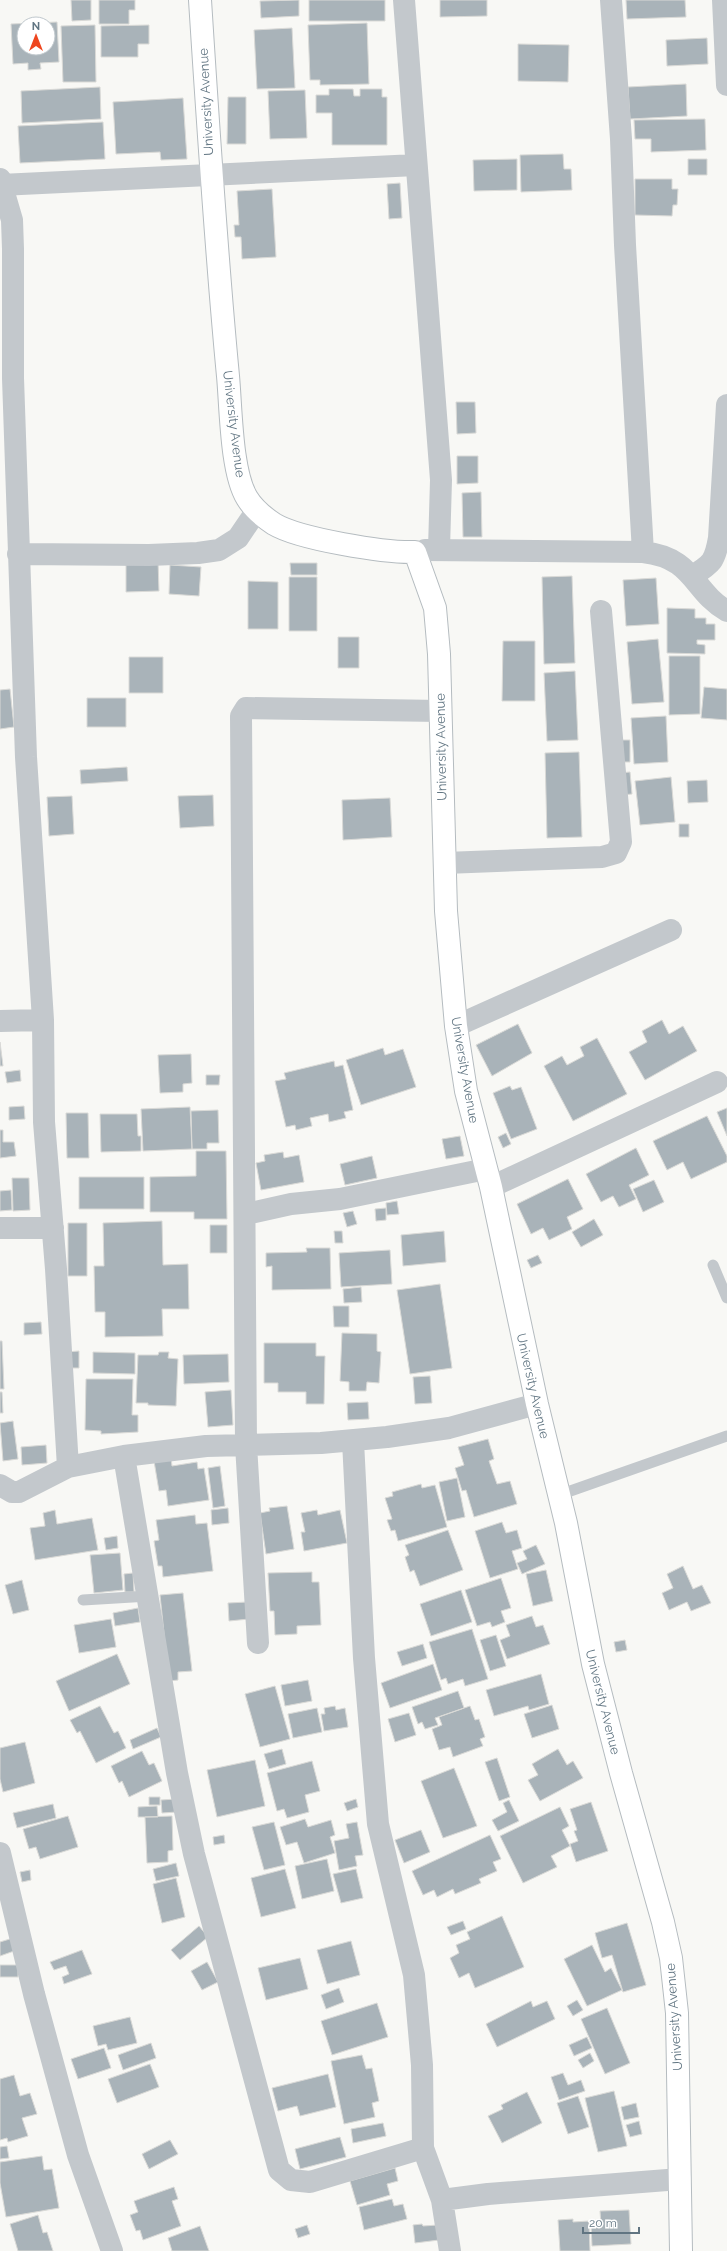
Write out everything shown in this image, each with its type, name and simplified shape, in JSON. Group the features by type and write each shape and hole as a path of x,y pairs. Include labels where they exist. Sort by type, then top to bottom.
{"street":[{"name":"University Avenue","path":"200,0 211,174 236,459 247,498 257,510 275,524 297,533 342,544 400,552 415,552 435,608 439,654 446,911 456,1026 466,1091 488,1178 537,1404 559,1495 593,1664 621,1774 663,1922 671,1958 676,2013 681,2251"},
{"path":"404,0 441,480 439,549"},
{"path":"611,0 621,131 625,245 643,552"},
{"path":"723,0 727,85"},
{"path":"68,1467 53,1228 44,1122 43,1020 26,765 13,378 12,220 1,183 416,165"},
{"path":"692,576 710,565 716,555 719,538 727,405"},
{"path":"18,554 149,555 198,553 219,550 238,538 257,510"},
{"path":"415,552 439,549 643,552 660,554 681,565 706,592 727,611"},
{"path":"445,863 602,857 616,853 621,842 601,611"},
{"path":"258,1643 246,1445 246,1214 241,724 243,710 246,708 440,711"},
{"path":"456,1026 671,930"},
{"path":"0,1021 43,1020"},
{"path":"246,1214 291,1204 340,1199 488,1178 716,1082"},
{"path":"0,1228 53,1228"},
{"path":"0,1485 12,1492 19,1492 68,1467 124,1456 206,1446 353,1441 449,1428 537,1404"},
{"path":"353,1441 364,1658 378,1824 414,1975 422,2064 423,2148 442,2200 450,2251"},
{"path":"124,1456 149,1596 177,1773 194,1854 279,2170 291,2180 310,2182 423,2148"},
{"path":"0,1853 34,1994 78,2155 112,2251"},
{"path":"442,2200 488,2194 680,2179"}],"lane":[{"path":"713,1265 727,1298"},
{"path":"559,1495 727,1436"},
{"path":"83,1600 149,1596"}],"building":[{"path":"71,0 91,0 91,20 72,21"},
{"path":"99,0 135,0 135,10 129,10 129,24 99,24"},
{"path":"299,0 299,16 261,18 260,1"},
{"path":"309,0 385,0 385,21 309,21"},
{"path":"440,0 487,0 487,16 440,17"},
{"path":"626,0 685,0 686,17 627,19"},
{"path":"57,22 59,62 40,63 41,69 28,70 28,63 13,64 11,24 16,24 16,56 56,56"},
{"path":"367,23 369,84 320,85 320,80 310,80 308,25"},
{"path":"95,25 96,82 63,82 61,26"},
{"path":"149,25 149,44 138,44 138,57 101,57 101,26"},
{"path":"292,28 295,88 257,89 254,30"},
{"path":"707,38 708,64 667,66 666,40"},
{"path":"518,44 569,45 568,82 518,81"},
{"path":"686,84 687,116 630,119 628,87"},
{"path":"100,87 101,119 22,123 21,91"},
{"path":"329,89 353,89 354,96 360,96 360,89 382,89 382,97 387,97 387,145 332,145 332,113 316,113 316,95 329,95"},
{"path":"305,90 307,138 270,139 268,91"},
{"path":"228,97 246,97 246,144 227,144"},
{"path":"183,98 187,159 161,160 160,152 116,154 113,102"},
{"path":"705,119 706,150 651,152 651,139 635,139 634,120"},
{"path":"103,122 105,159 20,163 18,126"},
{"path":"563,154 564,169 571,169 572,190 521,192 520,155"},
{"path":"517,159 517,190 474,191 473,160"},
{"path":"688,159 707,159 707,175 688,175"},
{"path":"635,179 672,179 672,189 678,189 677,205 673,205 672,216 635,215"},
{"path":"400,183 402,218 389,219 387,184"},
{"path":"272,189 276,257 242,259 241,237 235,237 234,225 239,225 237,191"},
{"path":"456,402 475,402 476,433 457,434"},
{"path":"457,456 478,456 478,483 457,484"},
{"path":"481,492 482,537 463,537 462,493"},
{"path":"158,560 159,591 126,592 126,561"},
{"path":"290,563 317,563 317,575 291,575"},
{"path":"170,565 201,567 199,596 169,594"},
{"path":"572,576 575,663 544,664 542,577"},
{"path":"289,577 317,577 317,631 289,631"},
{"path":"656,578 659,624 626,626 623,580"},
{"path":"248,581 278,582 278,629 248,629"},
{"path":"667,608 695,609 695,618 706,618 706,624 715,624 715,640 697,640 697,644 705,645 705,654 667,653"},
{"path":"338,637 359,637 359,668 338,668"},
{"path":"658,639 664,702 632,704 627,642"},
{"path":"503,641 535,641 535,701 502,701"},
{"path":"669,656 700,656 700,714 669,715"},
{"path":"129,657 163,657 163,693 129,693"},
{"path":"575,671 578,740 547,741 544,673"},
{"path":"704,687 727,689 727,720 701,718"},
{"path":"10,689 14,727 0,729 0,690"},
{"path":"87,698 126,698 126,727 87,727"},
{"path":"666,716 668,762 634,764 631,718"},
{"path":"617,740 630,740 630,762 617,762"},
{"path":"579,752 582,837 547,838 545,753"},
{"path":"127,767 128,781 81,784 80,770"},
{"path":"630,772 632,794 621,795 619,773"},
{"path":"671,777 675,822 640,825 635,781"},
{"path":"707,780 708,802 688,803 687,781"},
{"path":"213,795 214,826 180,828 178,796"},
{"path":"72,796 74,834 49,836 47,797"},
{"path":"390,798 392,837 343,840 342,800"},
{"path":"679,824 689,824 689,837 679,837"},
{"path":"662,1020 669,1034 683,1026 697,1051 645,1080 629,1052 647,1042 642,1031"},
{"path":"518,1024 532,1053 492,1076 476,1045"},
{"path":"597,1038 627,1094 573,1121 544,1066 562,1056 567,1065 584,1056 580,1047"},
{"path":"0,1042 3,1066 0,1066"},
{"path":"383,1048 385,1055 403,1049 416,1087 361,1105 346,1060"},
{"path":"191,1054 192,1083 183,1084 183,1092 160,1093 158,1055"},
{"path":"334,1061 335,1067 343,1065 353,1110 344,1112 346,1118 329,1122 328,1114 310,1118 312,1126 296,1130 295,1125 286,1127 275,1081 286,1079 284,1073"},
{"path":"20,1070 21,1081 7,1083 5,1072"},
{"path":"206,1075 220,1075 219,1085 206,1085"},
{"path":"510,1086 512,1090 521,1087 537,1129 511,1139 493,1093"},
{"path":"24,1106 25,1119 9,1120 9,1107"},
{"path":"190,1107 192,1149 143,1151 141,1109"},
{"path":"727,1108 727,1136 717,1112"},
{"path":"218,1110 219,1143 207,1143 207,1149 192,1149 191,1111"},
{"path":"66,1113 88,1113 89,1158 67,1158"},
{"path":"100,1114 137,1114 138,1136 141,1136 141,1151 101,1152"},
{"path":"707,1116 727,1156 727,1162 691,1179 683,1162 667,1170 653,1141"},
{"path":"0,1130 3,1130 3,1142 14,1142 16,1156 0,1158"},
{"path":"506,1133 511,1144 503,1148 498,1137"},
{"path":"460,1136 464,1156 446,1159 442,1139"},
{"path":"636,1148 649,1175 629,1185 636,1199 619,1207 613,1196 601,1202 586,1174"},
{"path":"196,1151 226,1151 227,1219 194,1219 194,1212 150,1212 150,1177 196,1176"},
{"path":"283,1152 284,1158 299,1155 304,1182 261,1190 256,1163 265,1161 264,1155"},
{"path":"372,1156 377,1178 345,1185 340,1164"},
{"path":"79,1177 144,1177 144,1209 79,1209"},
{"path":"12,1178 29,1178 30,1210 13,1211"},
{"path":"568,1179 583,1209 567,1217 572,1229 549,1240 543,1228 531,1234 517,1204"},
{"path":"654,1180 664,1202 643,1212 633,1189"},
{"path":"11,1190 12,1210 0,1211 0,1191"},
{"path":"397,1201 399,1214 387,1215 386,1203"},
{"path":"386,1208 386,1220 376,1221 375,1209"},
{"path":"353,1211 357,1224 347,1227 343,1213"},
{"path":"594,1219 603,1235 581,1247 572,1232"},
{"path":"162,1221 163,1265 188,1264 189,1309 162,1309 163,1336 105,1337 105,1312 95,1312 94,1266 104,1266 103,1223"},
{"path":"68,1223 87,1223 87,1276 68,1276"},
{"path":"210,1225 227,1225 227,1253 210,1253"},
{"path":"334,1231 342,1231 343,1243 335,1243"},
{"path":"444,1231 446,1262 403,1266 401,1235"},
{"path":"306,1248 330,1248 331,1289 272,1290 272,1266 266,1267 266,1253 307,1252"},
{"path":"390,1250 392,1284 341,1287 339,1253"},
{"path":"538,1255 542,1263 531,1268 527,1260"},
{"path":"440,1284 452,1368 410,1374 397,1290"},
{"path":"361,1287 362,1302 344,1303 343,1289"},
{"path":"333,1306 349,1306 349,1327 334,1327"},
{"path":"41,1322 42,1334 24,1335 24,1323"},
{"path":"342,1333 377,1334 377,1351 381,1352 379,1383 367,1382 366,1391 349,1391 349,1382 340,1381"},
{"path":"0,1341 2,1341 4,1389 0,1389"},
{"path":"264,1343 316,1343 316,1356 325,1356 324,1404 306,1404 306,1392 278,1392 278,1383 264,1383"},
{"path":"79,1351 79,1368 66,1368 66,1352"},
{"path":"93,1352 135,1353 135,1374 93,1373"},
{"path":"159,1352 169,1352 168,1358 178,1359 176,1406 136,1403 138,1355 158,1355"},
{"path":"228,1354 229,1382 184,1384 183,1355"},
{"path":"430,1376 432,1403 415,1404 413,1377"},
{"path":"86,1379 133,1379 132,1415 138,1415 138,1432 101,1434 101,1431 85,1430"},
{"path":"231,1390 233,1425 208,1427 205,1392"},
{"path":"0,1392 2,1392 3,1413 0,1413"},
{"path":"368,1402 369,1419 348,1420 347,1403"},
{"path":"13,1421 18,1459 3,1461 0,1423"},
{"path":"488,1439 494,1459 489,1461 497,1484 510,1481 517,1504 474,1517 466,1490 462,1491 455,1468 464,1465 458,1447"},
{"path":"46,1445 47,1463 22,1465 21,1447"},
{"path":"171,1458 172,1466 197,1462 198,1469 204,1468 209,1500 168,1506 166,1490 159,1491 154,1461"},
{"path":"220,1466 225,1506 213,1508 208,1468"},
{"path":"457,1478 465,1517 447,1521 439,1482"},
{"path":"421,1484 422,1488 435,1485 447,1527 398,1541 395,1530 391,1531 387,1520 392,1519 385,1498 393,1496 392,1492"},
{"path":"287,1506 294,1549 266,1554 260,1513 270,1511 269,1508"},
{"path":"228,1508 229,1523 212,1525 211,1510"},
{"path":"55,1510 57,1524 92,1518 98,1550 35,1560 30,1528 45,1526 43,1513"},
{"path":"317,1510 318,1515 340,1510 347,1543 304,1551 301,1532 305,1532 301,1513"},
{"path":"195,1515 196,1524 207,1523 213,1571 163,1577 162,1566 158,1566 154,1541 159,1540 156,1520"},
{"path":"502,1522 506,1533 517,1530 522,1548 512,1551 518,1569 490,1578 475,1531"},
{"path":"448,1530 463,1570 420,1586 414,1570 410,1572 405,1557 409,1555 405,1545"},
{"path":"117,1536 118,1548 106,1550 104,1538"},
{"path":"536,1545 545,1564 522,1574 517,1563 527,1559 523,1551"},
{"path":"120,1553 123,1590 94,1593 90,1555"},
{"path":"683,1566 693,1589 702,1585 711,1603 691,1611 687,1602 669,1610 662,1593 673,1588 667,1574"},
{"path":"546,1570 553,1601 533,1606 526,1574"},
{"path":"312,1572 312,1582 319,1582 321,1625 297,1626 297,1634 275,1635 274,1611 270,1611 268,1573"},
{"path":"133,1573 134,1592 125,1592 124,1574"},
{"path":"501,1578 511,1608 501,1611 505,1622 492,1627 490,1622 477,1626 465,1590"},
{"path":"22,1580 29,1610 13,1614 5,1585"},
{"path":"461,1590 472,1622 431,1636 420,1604"},
{"path":"183,1593 192,1671 178,1672 178,1680 169,1681 160,1595"},
{"path":"248,1602 249,1619 229,1621 228,1603"},
{"path":"138,1608 140,1622 115,1626 113,1613"},
{"path":"532,1616 536,1627 543,1625 550,1644 507,1659 500,1640 510,1636 506,1625"},
{"path":"111,1619 116,1647 79,1653 74,1625"},
{"path":"472,1629 488,1679 465,1686 463,1679 448,1684 446,1678 441,1680 429,1642"},
{"path":"496,1635 506,1666 490,1671 480,1640"},
{"path":"625,1640 627,1650 616,1652 614,1642"},
{"path":"423,1644 427,1658 402,1666 397,1652"},
{"path":"117,1654 130,1684 69,1711 56,1681"},
{"path":"433,1664 442,1690 390,1708 381,1683"},
{"path":"541,1674 549,1704 529,1710 528,1706 494,1716 486,1690"},
{"path":"308,1680 312,1701 285,1706 281,1685"},
{"path":"275,1686 290,1739 260,1747 245,1694"},
{"path":"458,1691 464,1708 435,1718 438,1725 425,1729 422,1722 418,1724 412,1707"},
{"path":"552,1705 559,1729 532,1738 524,1714"},
{"path":"100,1706 114,1733 118,1731 126,1748 96,1763 80,1731 77,1733 70,1720"},
{"path":"335,1706 336,1710 345,1708 348,1727 324,1731 321,1714 325,1714 324,1708"},
{"path":"470,1706 475,1720 479,1719 485,1737 480,1739 483,1746 453,1757 450,1747 439,1750 432,1729 442,1725 439,1717"},
{"path":"317,1708 322,1732 293,1738 288,1714"},
{"path":"409,1713 416,1735 395,1742 388,1719"},
{"path":"157,1728 161,1737 133,1749 130,1740"},
{"path":"25,1742 35,1783 3,1792 0,1779 0,1748"},
{"path":"282,1749 286,1764 269,1769 264,1754"},
{"path":"558,1749 567,1765 573,1761 583,1778 540,1801 528,1780 538,1775 532,1764"},
{"path":"142,1751 149,1765 154,1763 162,1781 129,1797 122,1781 119,1783 111,1766"},
{"path":"497,1758 510,1797 499,1801 485,1762"},
{"path":"255,1760 265,1806 217,1817 207,1770"},
{"path":"312,1761 320,1791 305,1795 309,1812 287,1818 284,1809 277,1811 267,1773"},
{"path":"454,1768 477,1826 443,1838 421,1781"},
{"path":"149,1797 160,1797 160,1805 149,1805"},
{"path":"176,1799 177,1812 162,1813 161,1800"},
{"path":"356,1799 358,1807 347,1811 344,1803"},
{"path":"509,1800 519,1821 498,1831 492,1820 507,1812 503,1803"},
{"path":"591,1802 608,1851 576,1862 570,1844 578,1841 574,1831 577,1830 570,1809"},
{"path":"53,1804 56,1818 17,1828 13,1813"},
{"path":"157,1806 158,1817 138,1817 138,1807"},
{"path":"560,1807 569,1826 562,1830 570,1846 551,1856 557,1867 523,1883 500,1836"},
{"path":"68,1816 78,1847 40,1859 36,1847 29,1849 23,1829"},
{"path":"172,1816 173,1850 168,1851 168,1862 147,1863 145,1817"},
{"path":"305,1819 308,1827 331,1820 335,1835 330,1837 335,1853 304,1863 297,1842 286,1845 280,1827"},
{"path":"274,1822 285,1865 264,1870 252,1827"},
{"path":"357,1822 363,1855 355,1856 357,1866 339,1870 334,1841 349,1838 346,1824"},
{"path":"421,1830 430,1852 404,1863 395,1840"},
{"path":"224,1835 225,1843 214,1845 213,1837"},
{"path":"490,1835 501,1859 493,1862 497,1871 479,1879 481,1883 455,1894 453,1889 437,1897 434,1890 423,1895 412,1871"},
{"path":"327,1859 334,1891 302,1899 295,1866"},
{"path":"176,1863 179,1876 156,1881 153,1869"},
{"path":"285,1869 296,1908 261,1917 251,1878"},
{"path":"356,1869 363,1898 341,1903 333,1874"},
{"path":"30,1870 31,1880 22,1882 20,1872"},
{"path":"176,1878 185,1917 162,1923 153,1884"},
{"path":"502,1916 524,1967 475,1988 469,1973 459,1978 450,1958 459,1953 456,1945 470,1939 467,1932"},
{"path":"463,1921 466,1929 451,1935 447,1927"},
{"path":"627,1923 646,1985 623,1992 612,1955 602,1958 595,1933"},
{"path":"199,1926 208,1937 180,1960 171,1950"},
{"path":"13,1938 17,1950 0,1956 0,1942"},
{"path":"351,1941 360,1975 327,1984 317,1950"},
{"path":"592,1945 605,1972 611,1968 622,1990 587,2006 564,1959"},
{"path":"82,1950 92,1974 64,1984 62,1977 69,1974 66,1966 54,1970 50,1962"},
{"path":"300,1958 308,1989 266,2000 258,1968"},
{"path":"207,1962 218,1982 202,1990 191,1971"},
{"path":"0,1965 18,1965 18,1977 0,1977"},
{"path":"339,1988 344,2002 326,2009 321,1995"},
{"path":"577,2000 583,2010 573,2016 567,2006"},
{"path":"531,2001 533,2007 547,2001 555,2019 497,2047 486,2024"},
{"path":"377,2003 388,2037 332,2055 321,2021"},
{"path":"607,2008 630,2063 605,2074 581,2019"},
{"path":"130,2017 137,2043 108,2050 106,2044 98,2046 93,2026"},
{"path":"587,2037 592,2048 574,2056 569,2045"},
{"path":"151,2043 156,2058 123,2070 118,2055"},
{"path":"104,2048 111,2068 78,2079 71,2059"},
{"path":"590,2053 594,2061 583,2068 578,2060"},
{"path":"362,2055 366,2069 372,2068 379,2101 372,2103 375,2117 344,2124 331,2061"},
{"path":"150,2064 159,2087 117,2103 108,2079"},
{"path":"563,2073 568,2085 581,2080 585,2091 559,2100 551,2077"},
{"path":"328,2074 336,2107 300,2116 297,2106 278,2111 272,2088"},
{"path":"14,2075 20,2096 30,2093 37,2114 22,2118 28,2136 8,2142 7,2138 0,2140 0,2079"},
{"path":"614,2091 627,2146 598,2152 585,2098"},
{"path":"527,2092 542,2123 502,2143 488,2116 503,2109 501,2105"},
{"path":"578,2096 589,2127 568,2134 557,2103"},
{"path":"636,2103 639,2117 624,2120 621,2107"},
{"path":"639,2121 642,2134 630,2137 626,2125"},
{"path":"383,2123 386,2136 353,2143 351,2129"},
{"path":"340,2137 346,2157 300,2169 295,2149"},
{"path":"170,2140 178,2154 149,2169 142,2154"},
{"path":"7,2146 9,2158 0,2159 0,2147"},
{"path":"42,2156 44,2170 52,2169 59,2208 6,2217 0,2183 0,2162"},
{"path":"395,2168 398,2181 387,2184 390,2195 357,2205 350,2181"},
{"path":"174,2187 178,2199 172,2201 181,2226 143,2240 140,2230 136,2231 130,2215 138,2212 134,2201"},
{"path":"392,2199 394,2206 403,2204 407,2219 364,2230 359,2207"},
{"path":"629,2210 631,2244 592,2246 591,2225 601,2224 600,2211"},
{"path":"38,2215 43,2233 47,2232 53,2251 18,2251 10,2224"},
{"path":"573,2219 573,2222 589,2221 590,2251 560,2251 558,2220"},
{"path":"422,2224 423,2226 438,2225 439,2240 415,2243 413,2225"},
{"path":"307,2225 310,2234 298,2238 295,2229"},
{"path":"200,2226 209,2251 172,2251 168,2238"}]}
